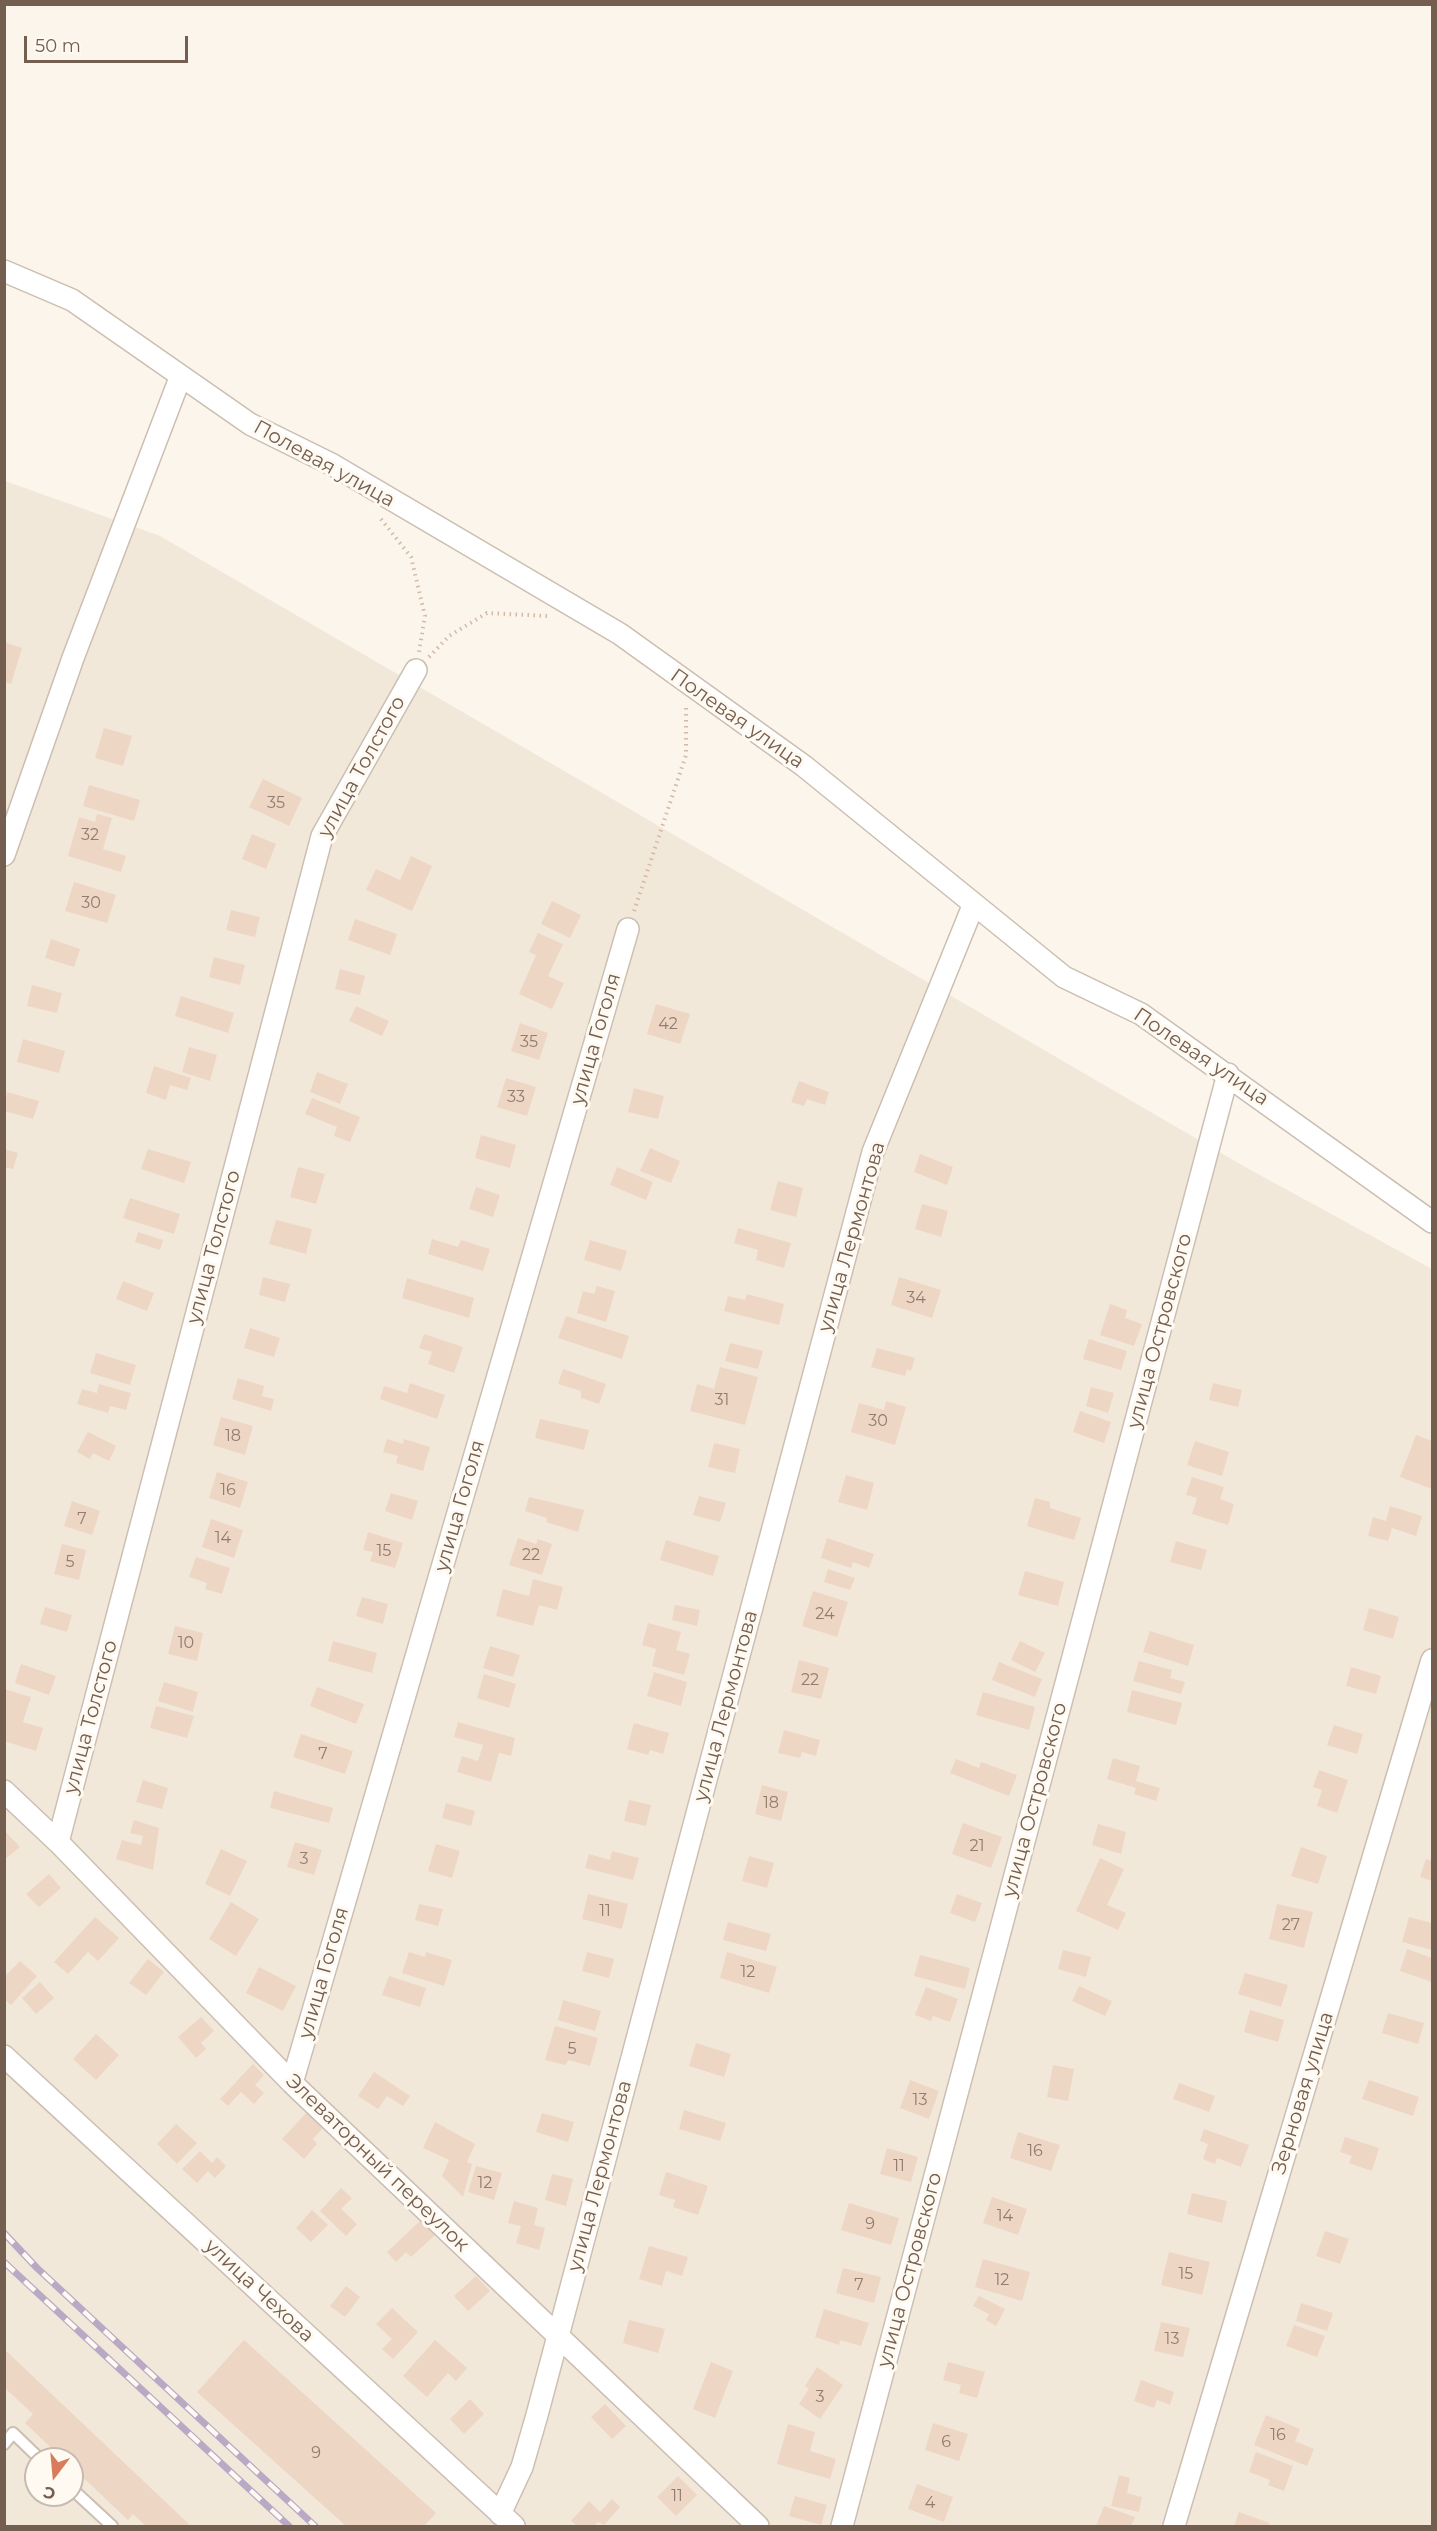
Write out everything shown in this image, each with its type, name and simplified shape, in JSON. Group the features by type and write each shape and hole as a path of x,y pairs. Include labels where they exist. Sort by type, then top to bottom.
{"street":[{"name":"Полевая улица","path":"4,271 72,300 180,378 250,424 333,465 620,634 680,680 804,766 1064,978 1141,1014 1432,1222"},
{"path":"4,855 73,658 180,378"},
{"name":"улица Толстого","path":"58,1842 322,836 416,670"},
{"name":"улица Лермонтова","path":"507,2520 873,1152 973,906"},
{"name":"улица Гоголя","path":"292,2083 628,929"},
{"name":"улица Островского","path":"842,2526 1228,1074"},
{"name":"Зерновая улица","path":"1174,2526 1432,1660"},
{"name":"Элеваторный переулок","path":"4,1791 58,1842 292,2083 758,2526"},
{"name":"улица Чехова","path":"4,2056 507,2520"}],"lane":[{"path":"4,2444 13,2433 28,2447"},
{"path":"84,2500 111,2526"}],"path":[{"path":"376,512 411,557 425,616 416,670"},
{"path":"416,670 450,636 487,613 550,616"},
{"path":"628,929 686,755 688,718 680,680"}],"shaded area":[{"path":"5,481 160,536 1247,1168 1432,1269 1432,2526 5,2526"}],"building":[{"path":"4,642 22,648 11,684 4,682"},
{"path":"104,728 132,736 123,766 95,758"},
{"path":"263,779 302,798 289,826 249,807"},
{"path":"89,785 140,800 134,821 83,806"},
{"path":"97,814 112,818 103,849 126,856 121,872 68,856 79,817 95,822"},
{"path":"252,834 276,844 266,869 242,859"},
{"path":"411,856 432,866 412,911 366,890 376,869 400,880"},
{"path":"74,882 116,895 107,923 65,911"},
{"path":"552,901 581,915 570,938 541,924"},
{"path":"231,910 260,917 255,937 226,930"},
{"path":"355,919 397,934 390,955 348,940"},
{"path":"538,933 563,944 548,976 564,983 552,1009 519,994 536,955 529,952"},
{"path":"51,939 80,949 74,967 45,958"},
{"path":"214,957 245,965 240,985 209,977"},
{"path":"340,969 365,976 360,995 335,989"},
{"path":"32,985 62,993 57,1013 27,1006"},
{"path":"181,996 234,1013 228,1033 175,1016"},
{"path":"656,1004 690,1014 680,1044 647,1034"},
{"path":"356,1006 389,1021 382,1036 349,1021"},
{"path":"520,1023 548,1033 539,1060 511,1051"},
{"path":"23,1039 65,1051 59,1073 17,1062"},
{"path":"189,1047 217,1055 210,1081 182,1072"},
{"path":"154,1066 191,1078 187,1090 170,1085 166,1100 146,1093"},
{"path":"317,1072 348,1084 340,1104 310,1092"},
{"path":"506,1078 536,1087 527,1116 497,1107"},
{"path":"799,1081 829,1092 825,1105 807,1099 804,1106 791,1102"},
{"path":"634,1088 664,1096 658,1119 628,1112"},
{"path":"7,1092 39,1101 33,1119 4,1111"},
{"path":"312,1098 360,1117 350,1142 334,1136 337,1127 305,1114"},
{"path":"481,1135 516,1145 510,1168 475,1158"},
{"path":"650,1148 680,1161 671,1183 640,1171"},
{"path":"4,1149 18,1153 13,1169 4,1167"},
{"path":"148,1149 191,1162 184,1183 141,1169"},
{"path":"920,1154 953,1167 947,1185 914,1172"},
{"path":"298,1167 325,1174 316,1204 290,1197"},
{"path":"617,1167 653,1182 646,1200 610,1185"},
{"path":"778,1181 803,1188 796,1217 770,1210"},
{"path":"476,1187 500,1195 493,1217 469,1209"},
{"path":"130,1198 180,1214 174,1234 123,1218"},
{"path":"922,1204 948,1211 941,1237 915,1229"},
{"path":"276,1220 312,1229 306,1254 269,1244"},
{"path":"738,1228 791,1243 784,1268 756,1260 758,1250 734,1243"},
{"path":"138,1232 163,1240 160,1250 135,1242"},
{"path":"432,1239 458,1247 461,1240 490,1249 483,1271 428,1254"},
{"path":"590,1240 627,1251 621,1271 584,1260"},
{"path":"263,1277 290,1284 285,1302 259,1295"},
{"path":"899,1277 941,1290 932,1318 891,1305"},
{"path":"407,1278 474,1298 469,1318 402,1298"},
{"path":"123,1281 154,1293 147,1311 116,1299"},
{"path":"597,1286 615,1291 606,1322 577,1313 583,1291 594,1294"},
{"path":"747,1294 784,1304 779,1325 724,1311 728,1296 745,1300"},
{"path":"1110,1304 1127,1310 1125,1318 1142,1324 1134,1346 1100,1335"},
{"path":"566,1316 629,1336 622,1359 558,1338"},
{"path":"250,1328 280,1338 274,1357 244,1348"},
{"path":"424,1334 463,1347 454,1373 428,1364 432,1352 419,1348"},
{"path":"1089,1339 1127,1351 1121,1370 1083,1359"},
{"path":"730,1343 763,1351 758,1369 725,1361"},
{"path":"877,1348 915,1358 911,1371 907,1369 905,1376 871,1367"},
{"path":"96,1353 136,1365 130,1385 90,1373"},
{"path":"720,1367 758,1377 745,1425 690,1411 697,1384 714,1389"},
{"path":"563,1369 606,1384 599,1404 581,1398 581,1391 558,1384"},
{"path":"238,1378 264,1386 262,1396 274,1399 271,1411 232,1399"},
{"path":"410,1383 445,1395 437,1419 380,1399 384,1386 407,1393"},
{"path":"1213,1383 1242,1390 1238,1407 1209,1400"},
{"path":"99,1384 131,1393 126,1410 110,1406 108,1413 77,1404 82,1389 97,1393"},
{"path":"1091,1387 1114,1393 1108,1413 1086,1406"},
{"path":"886,1401 906,1407 895,1445 851,1432 859,1403 884,1410"},
{"path":"1080,1411 1111,1422 1104,1443 1073,1432"},
{"path":"221,1417 253,1426 245,1455 213,1445"},
{"path":"540,1419 589,1430 584,1450 535,1438"},
{"path":"88,1432 116,1446 109,1461 93,1453 90,1459 77,1452"},
{"path":"1416,1435 1432,1441 1432,1489 1400,1477"},
{"path":"387,1439 403,1444 404,1439 430,1447 423,1471 396,1463 398,1456 383,1452"},
{"path":"1195,1441 1229,1452 1222,1476 1187,1465"},
{"path":"714,1443 740,1449 735,1473 708,1467"},
{"path":"217,1472 248,1482 240,1508 209,1498"},
{"path":"846,1475 874,1483 867,1510 838,1502"},
{"path":"1192,1477 1224,1487 1220,1499 1234,1504 1228,1525 1192,1514 1197,1498 1186,1495"},
{"path":"391,1493 418,1501 412,1520 385,1511"},
{"path":"699,1496 726,1503 720,1522 693,1515"},
{"path":"529,1497 584,1510 578,1532 546,1522 547,1518 525,1511"},
{"path":"1035,1498 1050,1502 1050,1508 1081,1518 1074,1540 1027,1526"},
{"path":"72,1501 100,1511 92,1535 64,1526"},
{"path":"1390,1506 1422,1516 1416,1536 1392,1528 1388,1541 1368,1536 1373,1517 1386,1521"},
{"path":"211,1519 243,1530 234,1558 202,1547"},
{"path":"368,1532 403,1543 395,1568 370,1561 373,1552 363,1550"},
{"path":"518,1538 536,1544 538,1539 552,1544 542,1575 509,1565"},
{"path":"827,1538 874,1554 869,1568 853,1562 851,1568 821,1558"},
{"path":"666,1540 719,1556 713,1576 660,1560"},
{"path":"1176,1541 1207,1550 1201,1570 1170,1562"},
{"path":"62,1544 86,1550 79,1580 54,1574"},
{"path":"196,1557 230,1568 222,1594 205,1589 207,1583 189,1577"},
{"path":"828,1569 855,1578 850,1590 824,1582"},
{"path":"1025,1571 1064,1582 1058,1606 1018,1595"},
{"path":"533,1579 563,1587 557,1610 539,1605 533,1626 496,1616 503,1589 529,1596"},
{"path":"813,1591 848,1602 837,1637 802,1626"},
{"path":"362,1597 388,1604 383,1624 356,1616"},
{"path":"675,1605 700,1610 697,1626 672,1620"},
{"path":"45,1607 72,1615 67,1632 40,1624"},
{"path":"1369,1608 1399,1617 1393,1639 1363,1630"},
{"path":"648,1623 681,1632 676,1650 690,1654 684,1675 652,1666 656,1649 642,1645"},
{"path":"175,1626 203,1633 197,1661 168,1654"},
{"path":"1150,1631 1194,1645 1188,1666 1143,1652"},
{"path":"333,1641 377,1653 372,1673 328,1661"},
{"path":"1020,1641 1045,1653 1035,1672 1011,1660"},
{"path":"490,1646 520,1655 513,1677 483,1668"},
{"path":"799,1660 829,1668 821,1699 791,1692"},
{"path":"1139,1661 1172,1670 1170,1678 1185,1682 1181,1694 1133,1681"},
{"path":"999,1662 1042,1679 1035,1697 992,1680"},
{"path":"21,1664 56,1676 49,1695 15,1683"},
{"path":"1351,1667 1381,1676 1376,1694 1346,1686"},
{"path":"654,1672 687,1682 681,1706 647,1696"},
{"path":"484,1674 516,1684 509,1708 477,1698"},
{"path":"164,1682 198,1692 193,1712 158,1701"},
{"path":"317,1687 364,1704 356,1724 310,1706"},
{"path":"4,1689 31,1697 23,1722 43,1728 36,1751 4,1741"},
{"path":"1132,1690 1182,1703 1176,1725 1127,1712"},
{"path":"983,1692 1035,1707 1029,1730 976,1715"},
{"path":"156,1706 194,1716 187,1738 150,1728"},
{"path":"458,1722 515,1738 511,1756 499,1753 491,1782 457,1772 462,1756 478,1761 483,1745 454,1737"},
{"path":"634,1723 669,1733 663,1754 650,1750 648,1755 627,1749"},
{"path":"1334,1725 1363,1734 1357,1754 1327,1745"},
{"path":"784,1730 820,1740 816,1756 802,1752 800,1758 778,1753"},
{"path":"301,1734 353,1751 345,1774 293,1757"},
{"path":"1113,1758 1140,1766 1136,1781 1160,1788 1156,1801 1134,1794 1136,1788 1107,1779"},
{"path":"956,1759 979,1768 981,1762 1017,1775 1009,1796 950,1773"},
{"path":"1319,1770 1348,1780 1337,1813 1317,1806 1322,1790 1313,1787"},
{"path":"143,1780 168,1788 162,1809 136,1802"},
{"path":"762,1785 788,1792 781,1821 755,1814"},
{"path":"274,1791 333,1808 329,1823 270,1808"},
{"path":"629,1800 651,1805 646,1826 624,1821"},
{"path":"446,1803 475,1811 471,1826 442,1818"},
{"path":"134,1820 159,1828 153,1870 116,1859 122,1840 141,1845 143,1836 130,1833"},
{"path":"963,1823 1002,1837 991,1868 952,1854"},
{"path":"1098,1824 1126,1832 1121,1854 1092,1845"},
{"path":"4,1830 20,1847 4,1860"},
{"path":"295,1842 322,1850 314,1875 287,1867"},
{"path":"436,1844 460,1851 452,1878 428,1871"},
{"path":"1301,1847 1327,1856 1318,1884 1291,1876"},
{"path":"221,1849 247,1861 230,1896 205,1884"},
{"path":"612,1851 639,1858 633,1880 585,1868 589,1854 610,1860"},
{"path":"749,1856 774,1863 767,1888 742,1881"},
{"path":"1100,1858 1124,1869 1107,1905 1126,1913 1118,1930 1076,1911"},
{"path":"1426,1859 1432,1861 1432,1881 1420,1877"},
{"path":"49,1874 61,1888 39,1907 26,1894"},
{"path":"588,1894 628,1904 622,1929 582,1919"},
{"path":"957,1894 982,1903 975,1922 950,1913"},
{"path":"231,1902 259,1919 236,1956 209,1939"},
{"path":"419,1904 443,1909 438,1926 415,1920"},
{"path":"1277,1904 1313,1912 1304,1948 1269,1939"},
{"path":"95,1917 119,1938 98,1961 88,1952 68,1974 54,1962"},
{"path":"1409,1917 1432,1923 1432,1950 1402,1942"},
{"path":"728,1922 771,1934 766,1951 723,1940"},
{"path":"1407,1949 1432,1958 1432,1982 1400,1971"},
{"path":"1063,1950 1091,1957 1086,1977 1058,1969"},
{"path":"409,1952 425,1957 426,1952 452,1960 444,1986 402,1973"},
{"path":"587,1952 614,1959 609,1978 582,1971"},
{"path":"727,1952 777,1967 769,1993 720,1978"},
{"path":"920,1955 970,1968 965,1989 914,1976"},
{"path":"148,1959 164,1972 146,1995 129,1983"},
{"path":"20,1961 37,1976 11,2005 4,1999 4,1977"},
{"path":"259,1967 296,1986 283,2011 246,1993"},
{"path":"1245,1973 1288,1985 1281,2007 1238,1994"},
{"path":"389,1976 426,1988 420,2007 382,1995"},
{"path":"40,1982 54,1998 36,2014 22,1998"},
{"path":"1079,1986 1112,2001 1105,2016 1072,2001"},
{"path":"926,1987 958,1999 950,2022 933,2016 931,2021 915,2015"},
{"path":"563,2000 601,2011 595,2031 558,2020"},
{"path":"1250,2010 1284,2020 1278,2042 1244,2032"},
{"path":"1388,2013 1424,2023 1418,2044 1382,2033"},
{"path":"201,2017 214,2031 201,2043 206,2049 196,2058 178,2037"},
{"path":"555,2026 598,2038 590,2066 569,2060 565,2065 545,2060"},
{"path":"96,2034 119,2055 96,2080 73,2059"},
{"path":"696,2043 731,2054 724,2077 689,2066"},
{"path":"253,2064 264,2075 255,2085 264,2093 254,2104 241,2092 228,2106 220,2099"},
{"path":"1053,2065 1074,2069 1068,2101 1047,2097"},
{"path":"374,2072 410,2096 403,2106 387,2096 378,2109 358,2096"},
{"path":"910,2080 939,2091 929,2119 900,2108"},
{"path":"1369,2080 1419,2097 1413,2116 1362,2099"},
{"path":"1179,2083 1215,2096 1209,2112 1173,2099"},
{"path":"684,2110 726,2123 720,2141 679,2129"},
{"path":"307,2112 324,2127 313,2139 317,2144 304,2159 282,2139"},
{"path":"542,2113 574,2122 568,2142 536,2132"},
{"path":"435,2122 475,2144 467,2162 472,2164 463,2197 442,2176 449,2160 423,2148"},
{"path":"176,2124 197,2143 177,2164 157,2144"},
{"path":"1204,2129 1249,2145 1241,2167 1217,2158 1215,2164 1203,2159 1208,2144 1200,2141"},
{"path":"1018,2132 1060,2145 1051,2171 1010,2158"},
{"path":"1345,2137 1379,2148 1372,2171 1349,2163 1352,2156 1340,2152"},
{"path":"887,2148 918,2157 911,2182 880,2174"},
{"path":"200,2151 212,2163 217,2157 226,2166 215,2178 208,2171 197,2183 182,2169"},
{"path":"476,2166 502,2173 494,2200 468,2192"},
{"path":"666,2172 708,2186 698,2215 673,2207 675,2200 659,2195"},
{"path":"552,2174 573,2179 566,2206 545,2200"},
{"path":"341,2188 352,2198 341,2209 357,2224 346,2236 320,2211"},
{"path":"1192,2193 1227,2201 1222,2223 1187,2214"},
{"path":"992,2197 1027,2209 1018,2235 983,2223"},
{"path":"514,2201 538,2208 534,2225 545,2228 539,2250 516,2243 521,2226 508,2223"},
{"path":"849,2203 899,2218 891,2245 841,2230"},
{"path":"312,2210 328,2225 311,2242 296,2228"},
{"path":"421,2220 435,2235 411,2257 406,2252 396,2262 387,2252"},
{"path":"1325,2231 1349,2239 1340,2264 1316,2256"},
{"path":"649,2246 688,2257 682,2276 666,2271 662,2286 639,2279"},
{"path":"1169,2252 1210,2262 1202,2295 1161,2285"},
{"path":"983,2259 1030,2272 1022,2301 975,2287"},
{"path":"843,2268 881,2277 874,2303 836,2293"},
{"path":"476,2276 490,2291 468,2311 454,2296"},
{"path":"346,2286 360,2297 345,2317 330,2306"},
{"path":"979,2296 1005,2309 996,2326 986,2320 989,2314 973,2306"},
{"path":"1301,2303 1333,2313 1327,2331 1296,2321"},
{"path":"392,2308 418,2332 393,2359 382,2349 392,2339 376,2324"},
{"path":"824,2309 869,2323 861,2346 840,2340 839,2345 815,2337"},
{"path":"629,2320 665,2329 658,2353 623,2343"},
{"path":"1161,2322 1190,2328 1183,2357 1154,2351"},
{"path":"1294,2325 1325,2336 1317,2357 1286,2346"},
{"path":"244,2340 436,2513 424,2526 346,2526 197,2392"},
{"path":"435,2340 467,2368 456,2381 448,2373 427,2397 403,2376"},
{"path":"4,2349 191,2526 146,2526 133,2514 128,2520 84,2478 84,2447 50,2447 25,2423 33,2414 6,2389 4,2391"},
{"path":"711,2362 733,2371 715,2418 693,2409"},
{"path":"948,2362 985,2372 977,2398 959,2393 961,2385 943,2380"},
{"path":"817,2367 843,2385 820,2419 799,2404 809,2389 805,2386"},
{"path":"1141,2380 1174,2392 1170,2405 1157,2400 1154,2408 1134,2401"},
{"path":"470,2399 484,2414 464,2434 450,2419"},
{"path":"605,2404 626,2426 612,2439 591,2417"},
{"path":"1266,2415 1300,2429 1295,2441 1314,2449 1307,2466 1254,2445"},
{"path":"933,2423 968,2434 959,2461 925,2450"},
{"path":"788,2424 815,2432 810,2451 836,2459 830,2479 777,2464"},
{"path":"1256,2452 1293,2466 1284,2491 1268,2485 1270,2480 1249,2472"},
{"path":"1119,2475 1130,2478 1127,2493 1142,2497 1139,2512 1111,2506"},
{"path":"678,2476 697,2495 676,2516 657,2497"},
{"path":"917,2484 953,2497 944,2522 908,2509"},
{"path":"795,2496 827,2505 821,2525 789,2516"},
{"path":"612,2499 620,2507 604,2525 598,2522 594,2526 577,2526 571,2521 589,2501 600,2512"},
{"path":"1104,2506 1135,2517 1131,2526 1096,2526"},
{"path":"1239,2512 1270,2523 1268,2526 1234,2526"}],"railway":[{"path":"4,2233 37,2268 315,2526"},
{"path":"4,2262 289,2526"}]}
